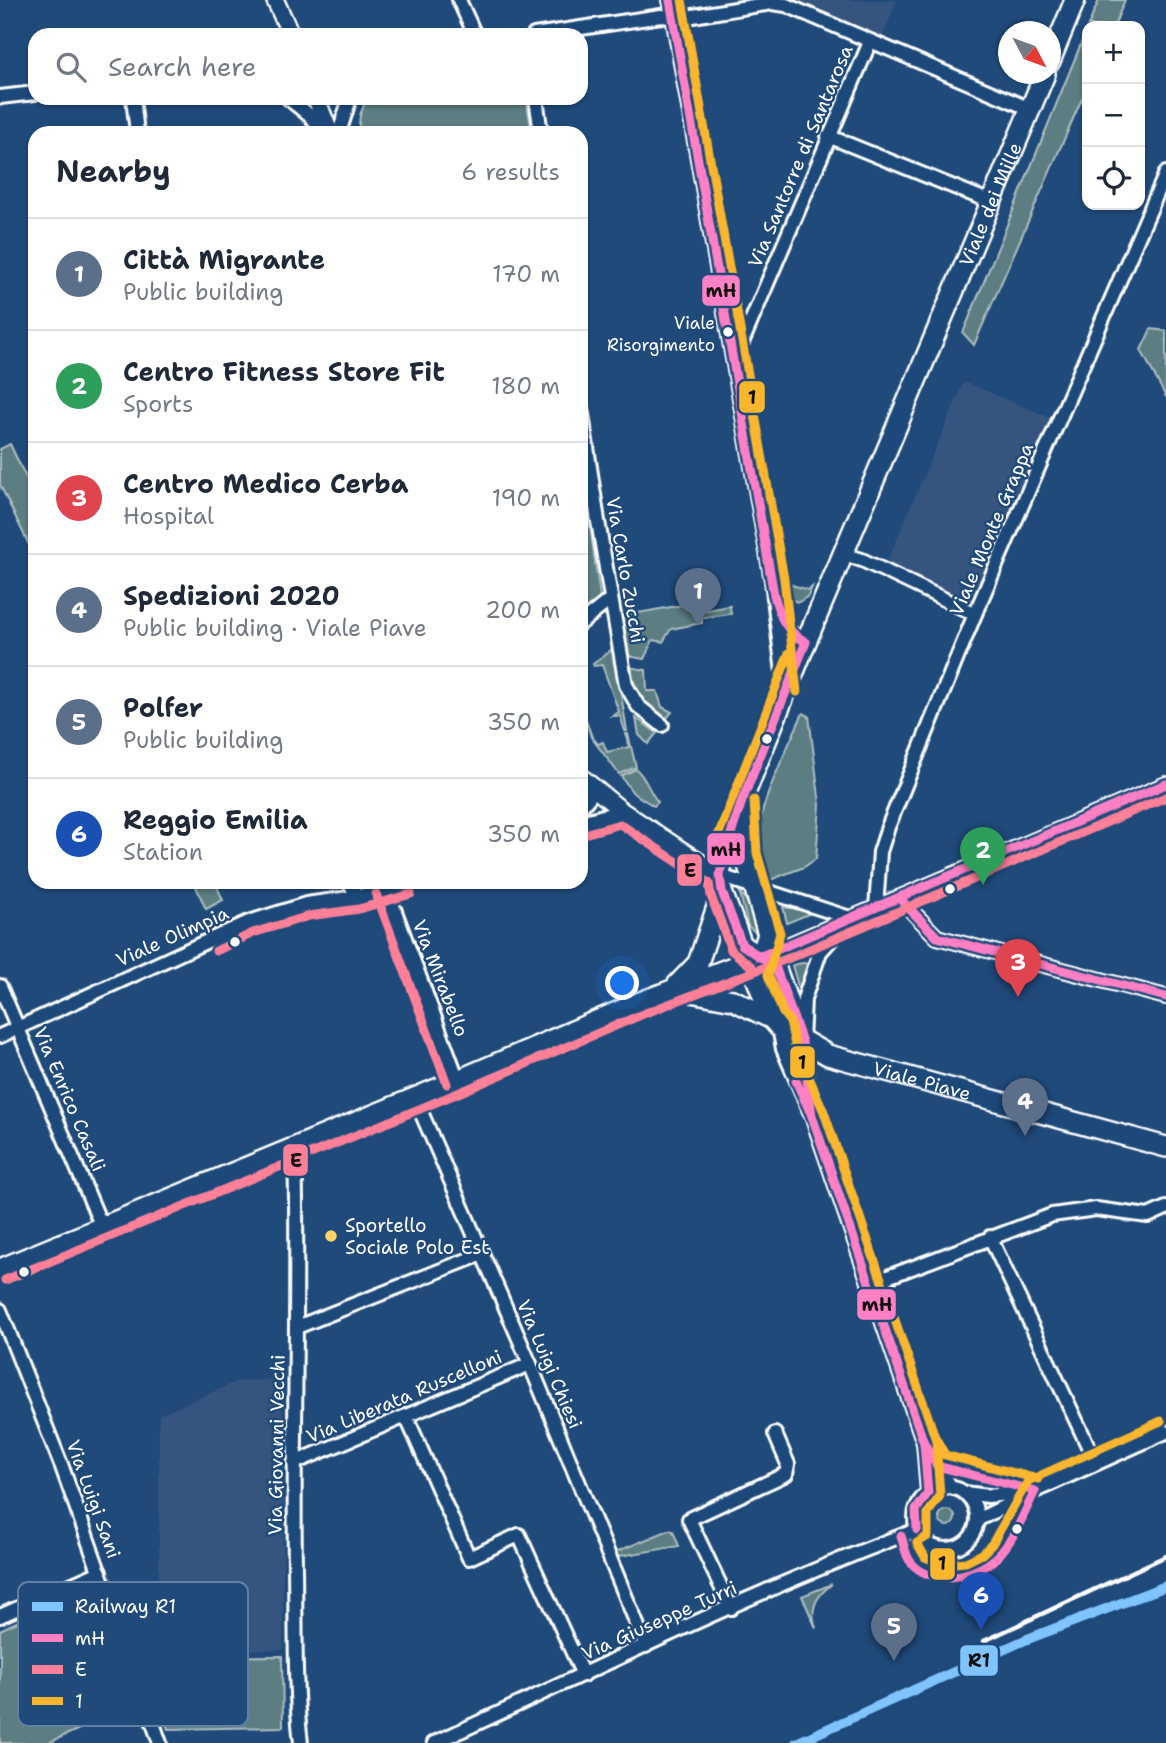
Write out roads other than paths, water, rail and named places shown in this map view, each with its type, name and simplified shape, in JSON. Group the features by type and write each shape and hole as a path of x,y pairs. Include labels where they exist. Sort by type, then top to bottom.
{"main road":[{"path":"1061,36 1075,0"},
{"name":"Viale dei Mille","path":"674,989 698,964 721,884 723,858 742,801 1041,84"},
{"name":"Viale dei Mille","path":"742,801 746,855 768,934 755,975 775,1023"},
{"path":"721,884 742,945 775,966 802,1042"},
{"path":"0,1269 674,989 759,957"},
{"name":"Viale Piave","path":"674,989 733,1000 828,1055 1166,1147"}],"street":[{"path":"275,0 288,28"},
{"path":"459,0 472,28"},
{"path":"670,0 774,595 785,693"},
{"path":"581,28 661,16 674,19 757,3 786,5 1030,109"},
{"name":"Via Santorre di Santarosa","path":"734,363 870,42"},
{"path":"0,97 28,94"},
{"path":"134,105 137,126"},
{"path":"297,105 318,126"},
{"path":"319,105 327,126"},
{"path":"341,126 348,105"},
{"path":"537,105 540,126"},
{"path":"828,136 991,202"},
{"name":"Viale Monte Grappa","path":"876,908 880,852 888,827 975,614 1165,177"},
{"name":"Via Carlo Zucchi","path":"588,452 629,692 641,709 662,725"},
{"path":"843,554 862,560 975,614"},
{"path":"774,595 783,625 791,634 806,642"},
{"path":"588,617 611,599"},
{"path":"588,783 721,884 754,886 850,918"},
{"path":"759,957 1166,784"},
{"path":"588,799 596,789"},
{"path":"588,820 622,811"},
{"path":"353,889 356,897"},
{"name":"Viale Olimpia","path":"0,1036 249,922 306,904 387,890"},
{"name":"Via Mirabello","path":"387,890 458,1080"},
{"path":"899,898 937,937 1166,997"},
{"path":"812,1116 802,1042 806,990 820,952 850,918"},
{"name":"Via Enrico Casali","path":"0,986 102,1227"},
{"path":"775,1023 783,1049 812,1116 923,1443 928,1493"},
{"name":"Via Luigi Chiesi","path":"415,1098 530,1364 646,1646"},
{"name":"Via Giovanni Vecchi","path":"295,1148 297,1327 294,1463 297,1697 301,1743"},
{"path":"869,1284 1052,1215 1078,1210 1113,1209 1147,1216 1166,1208"},
{"path":"990,1237 1096,1463"},
{"path":"297,1327 482,1254"},
{"name":"Via Luigi Sani","path":"0,1310 62,1467 104,1582"},
{"name":"Via Liberata Ruscelloni","path":"294,1463 530,1364"},
{"path":"406,1416 469,1558 519,1535 583,1675"},
{"path":"977,1520 1166,1432"},
{"path":"731,1608 689,1519 786,1474 788,1464 775,1434"},
{"path":"923,1443 951,1487"},
{"path":"965,1493 975,1505 977,1520 969,1540 950,1550 931,1546 922,1539 917,1530 915,1512 919,1502 928,1493 939,1488 951,1487 965,1493 988,1496 1035,1491"},
{"name":"Via Giuseppe Turri","path":"434,1743 731,1608 917,1530"},
{"path":"77,1582 100,1572"},
{"path":"0,1616 18,1608"},
{"name":"Via Luigi Sani","path":"154,1726 160,1743"}],"railway":[{"path":"984,1641 1166,1556"}],"rail line":[{"name":"R1","path":"796,1743 1025,1640 1166,1586"}],"place":[{"name":"Viale Risorgimento","path":"728,332"},
{"name":"Città Migrante","path":"698,626"},
{"name":"Centro Fitness Store Fit","path":"983,885"},
{"name":"Centro Medico Cerba","path":"1018,997"},
{"name":"Spedizioni 2020","path":"1025,1136"},
{"name":"Sportello Sociale Polo Est","path":"331,1236"},
{"name":"Reggio Emilia","path":"981,1630"},
{"name":"Polfer","path":"894,1661"}]}
